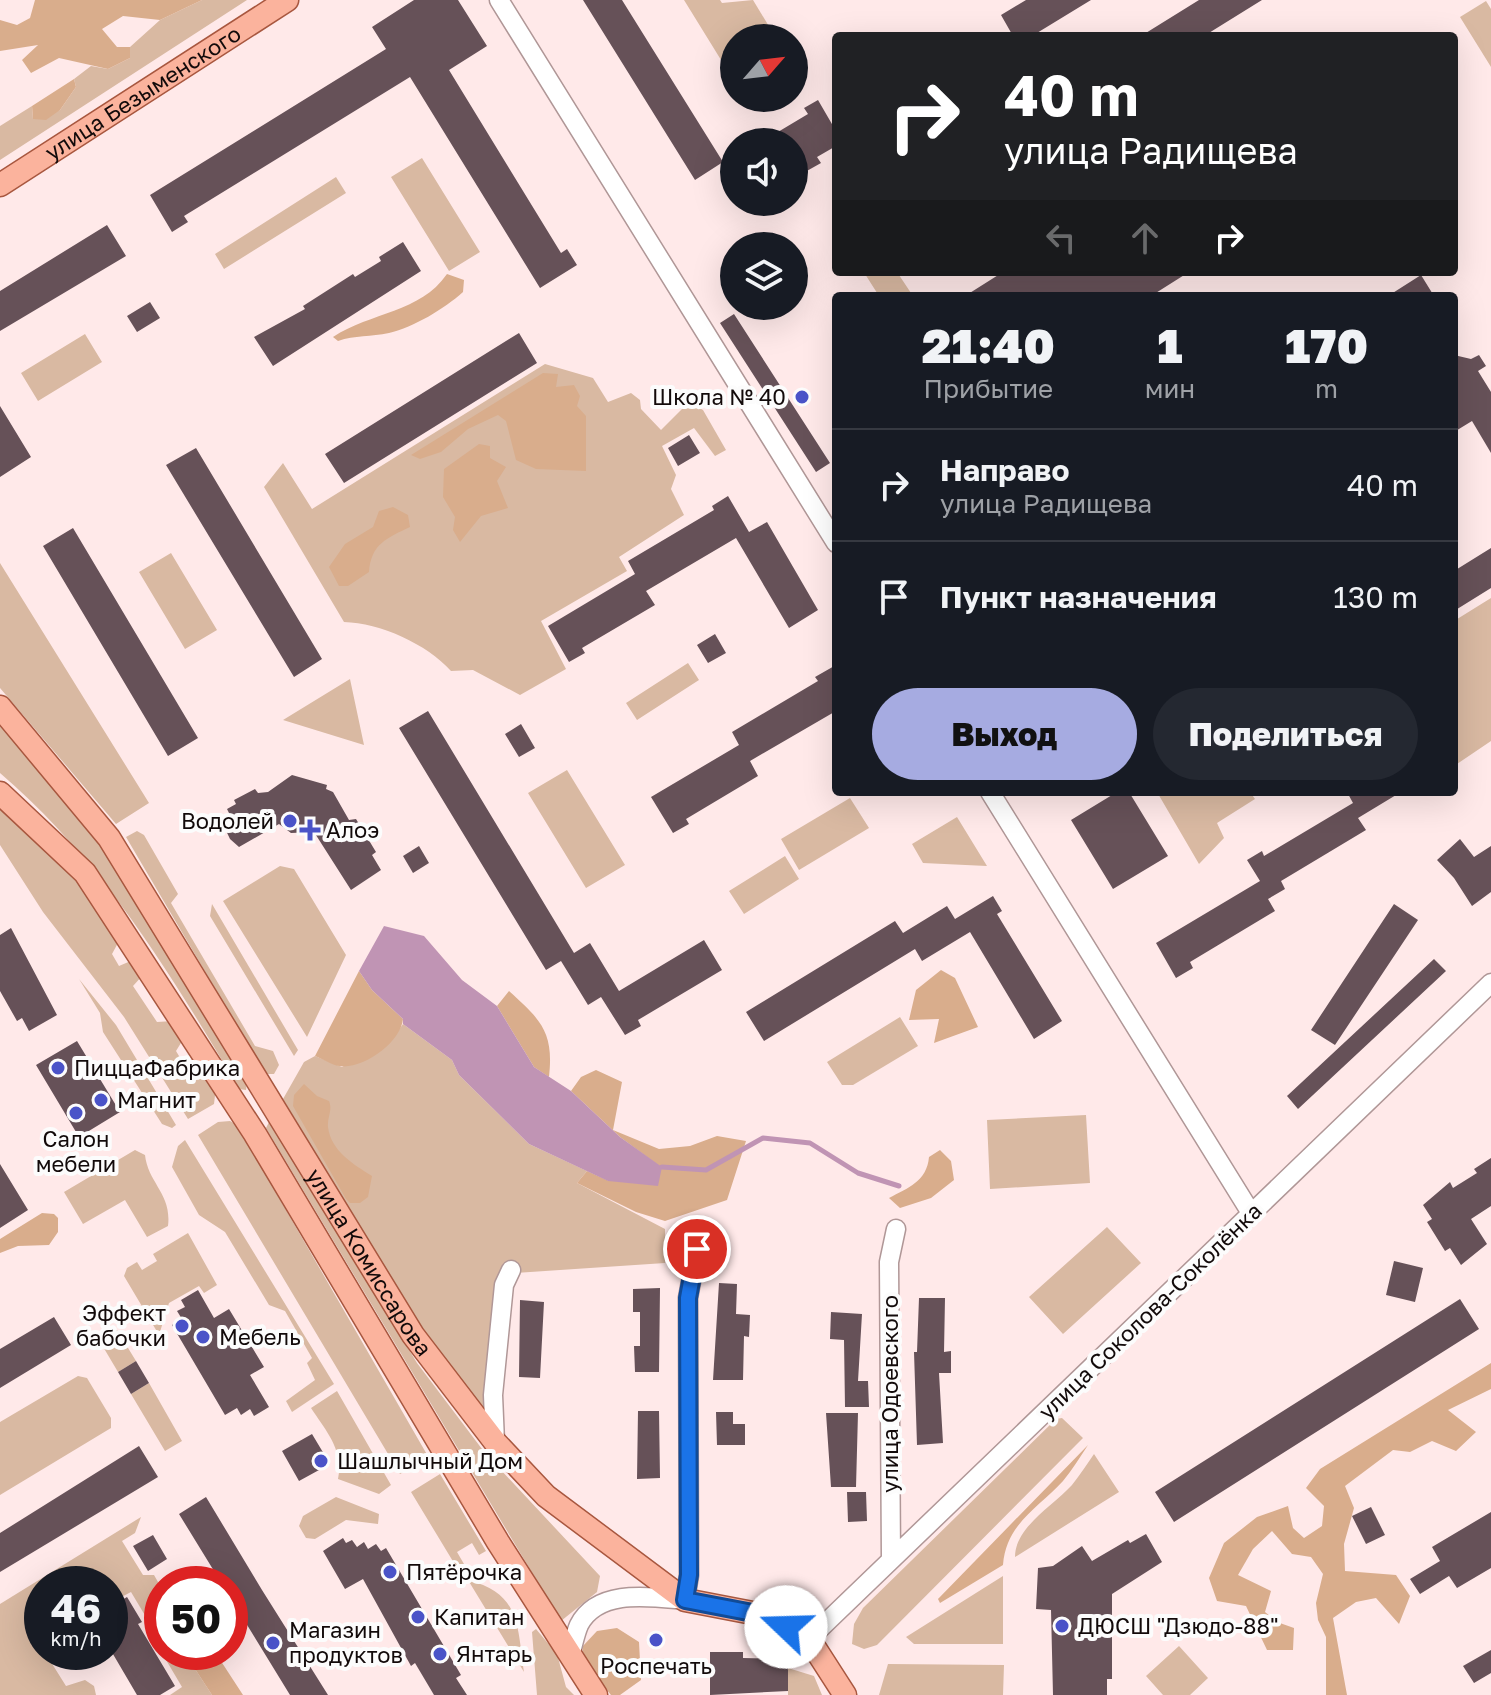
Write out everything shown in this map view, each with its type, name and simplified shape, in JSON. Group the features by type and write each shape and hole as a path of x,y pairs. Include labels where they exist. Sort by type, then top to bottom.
{"main road":[{"name":"улица Безыменского","path":"0,185 287,0"},
{"name":"улица Комиссарова","path":"0,707 109,838 413,1335 495,1442 546,1496 685,1600 763,1615 809,1639 845,1695"},
{"name":"улица Комиссарова","path":"0,793 85,873 255,1134 498,1542 596,1695"}],"street":[{"path":"499,0 832,537"},
{"path":"992,796 1251,1213"},
{"name":"улица Соколова-Соколёнка","path":"809,1639 1491,983"},
{"name":"улица Одоевского","path":"891,1560 889,1262 896,1229"},
{"path":"570,1655 580,1624 590,1611 609,1601 637,1596 685,1600 689,1575 688,1298 697,1249"},
{"path":"495,1442 495,1379 504,1285 511,1270"}],"shaded area":[{"path":"35,0 202,0 160,20 123,16 102,29 117,47 130,47 130,58 108,69 59,58 31,73 22,60 38,45 0,51 0,20 17,25 30,18"},
{"path":"202,0 247,0 0,160 0,126 32,106 33,119 60,110 76,87 74,79 91,66 108,69 130,58 130,47 160,20"},
{"path":"684,0 720,0 722,3 753,0 768,24 720,24 720,58"},
{"path":"1486,1 1491,9 1491,67 1460,17"},
{"path":"74,79 76,87 60,110 46,120 33,119 32,106"},
{"path":"422,158 480,252 449,271 391,177"},
{"path":"336,177 346,193 224,269 215,254"},
{"path":"447,274 464,280 463,292 428,317 389,333 338,341 333,337 423,297"},
{"path":"866,276 900,276 910,292 876,292"},
{"path":"85,334 102,362 38,401 21,373"},
{"path":"545,364 593,378 608,402 631,393 640,400 641,409 661,430 689,402 703,410 726,450 715,456 694,428 662,446 676,475 671,489 684,515 619,557 627,571 541,621 566,669 520,695 473,670 451,671 429,652 402,637 373,626 344,622 264,487 283,463 312,509"},
{"path":"543,373 558,374 556,387 574,385 580,396 577,406 586,416 586,471 536,469 516,460 506,421 498,415 468,429 441,452 420,459 411,455"},
{"path":"479,444 490,446 490,458 506,467 497,481 508,508 481,516 460,542 453,530 455,517 443,497 444,469"},
{"path":"393,507 408,515 410,527 377,548 369,572 348,586 339,586 329,567 345,544 373,527 379,511"},
{"path":"171,553 217,630 185,649 139,572"},
{"path":"0,563 149,803 116,824 0,688"},
{"path":"1491,598 1491,741 1458,763 1458,619"},
{"path":"688,663 699,680 637,720 626,703"},
{"path":"350,679 364,745 283,720"},
{"path":"0,723 102,847 247,1082 246,1090 239,1089 160,961 103,881 37,807 0,773"},
{"path":"567,770 625,865 586,888 528,793"},
{"path":"1159,796 1253,796 1255,799 1217,823 1224,838 1199,864"},
{"path":"850,798 869,828 799,870 781,839"},
{"path":"0,801 65,864 119,941 112,954 119,966 133,960 143,975 133,986 157,1022 173,1021 184,1038 176,1051 191,1076 207,1072 216,1087 214,1104 188,1119 124,1017 43,912 0,845"},
{"path":"957,817 987,866 923,863 912,844"},
{"path":"137,831 144,835 178,894 171,903 255,1046 273,1051 279,1065 274,1074 268,1074 260,1065 126,837"},
{"path":"785,856 799,879 744,914 729,891"},
{"path":"280,866 294,869 346,955 307,1037 223,901"},
{"path":"212,904 298,1050 294,1056 210,916"},
{"path":"384,926 424,936 462,980 497,1006 534,1067 571,1091 620,1137 662,1167 658,1186 608,1181 529,1144 459,1075 452,1060 403,1024 403,1019 372,990 359,971"},
{"path":"941,970 955,978 978,1027 934,1043 939,1019 909,1020 916,990"},
{"path":"359,971 372,990 403,1019 401,1028 388,1045 369,1059 349,1066 336,1065 315,1056"},
{"path":"79,979 116,1025 176,1125 172,1128 162,1124 103,1032 100,1013"},
{"path":"509,991 543,1028 549,1049 549,1077 534,1067 497,1006"},
{"path":"900,1017 918,1046 853,1085 842,1085 827,1062"},
{"path":"403,1024 452,1060 459,1075 529,1144 587,1171 577,1183 665,1229 665,1263 500,1274 487,1414 448,1372 283,1099 304,1062 315,1056 342,1067 391,1041"},
{"path":"596,1070 622,1082 613,1130 659,1149 690,1146 717,1136 746,1141 727,1200 665,1221 636,1212 577,1183 587,1171 609,1181 662,1168 620,1137 571,1091 581,1077"},
{"path":"304,1084 317,1096 329,1101 328,1127 338,1150 372,1176 368,1197 360,1203 350,1203 346,1199 293,1106 294,1095"},
{"path":"1086,1115 1090,1183 990,1189 987,1120"},
{"path":"230,1121 237,1125 429,1458 400,1474 198,1135 218,1122"},
{"path":"269,1122 273,1123 417,1363 485,1453 600,1576 597,1592 561,1621 266,1128"},
{"path":"185,1140 334,1384 292,1412 286,1401 315,1380 307,1363 312,1358 285,1311 269,1305 225,1232 199,1215 172,1167 178,1146"},
{"path":"135,1150 145,1155 150,1173 167,1205 168,1226 147,1237 125,1200 83,1224 64,1192"},
{"path":"940,1150 951,1161 954,1180 931,1198 900,1208 889,1198 915,1183 925,1172 929,1157"},
{"path":"42,1213 54,1214 58,1218 58,1232 49,1245 18,1246 0,1253 0,1239"},
{"path":"1107,1227 1141,1263 1063,1334 1029,1297"},
{"path":"188,1233 217,1285 204,1293 199,1286 169,1303 159,1335 124,1276 127,1268 137,1262 142,1270 157,1261 153,1254"},
{"path":"117,1330 136,1361 118,1372 99,1340"},
{"path":"1491,1363 1491,1389 1448,1410 1476,1432 1456,1451 1432,1441 1410,1452 1393,1450 1345,1486 1354,1508 1344,1544 1345,1571 1396,1575 1410,1596 1399,1624 1376,1598 1356,1602 1333,1618 1347,1695 1326,1695 1326,1637 1318,1620 1316,1603 1323,1574 1311,1557 1292,1554 1272,1531 1253,1549 1238,1575 1271,1591 1265,1612 1277,1622 1294,1628 1293,1650 1267,1650 1246,1606 1217,1601 1209,1578 1224,1543 1257,1517 1288,1506 1293,1528 1304,1538 1322,1526 1324,1506 1306,1488 1320,1469"},
{"path":"78,1376 87,1378 111,1418 111,1428 0,1495 0,1422"},
{"path":"149,1383 182,1441 165,1451 131,1394"},
{"path":"337,1391 391,1485 379,1494 338,1479 336,1450 311,1408"},
{"path":"1062,1418 1083,1438 877,1645 864,1649 852,1644 854,1624 863,1608 1056,1419"},
{"path":"1088,1445 1063,1481 1017,1528 1005,1551 1003,1565 940,1603 938,1599"},
{"path":"1094,1454 1119,1492 1015,1557 1021,1536 1072,1485"},
{"path":"440,1474 486,1551 479,1555 472,1543 457,1552 464,1564 457,1568 411,1492"},
{"path":"336,1497 379,1514 378,1524 346,1520 315,1539 306,1538 299,1526 303,1516"},
{"path":"141,1517 135,1533 122,1541 144,1575 144,1614 131,1592 128,1594 128,1566 62,1566"},
{"path":"1003,1576 1003,1644 914,1644 906,1637"},
{"path":"468,1580 485,1586 507,1603 517,1626 524,1672"},
{"path":"24,1589 24,1670 56,1670 66,1686 85,1680 94,1686 96,1695 0,1695 0,1604"},
{"path":"617,1628 639,1642 641,1680 620,1695 611,1695 586,1665 582,1647 597,1631"},
{"path":"536,1629 557,1654 566,1687 574,1695 537,1695 532,1632"},
{"path":"1179,1646 1208,1678 1190,1695 1163,1695 1146,1676"},
{"path":"888,1664 1004,1665 1003,1695 879,1695"},
{"path":"788,1668 814,1676 822,1695 788,1695"},
{"path":"172,1670 196,1670 212,1695 170,1695 182,1687"},
{"path":"196,1670 227,1670 243,1695 212,1695"}],"building":[{"path":"414,0 458,0 487,46 449,70 561,253 567,249 577,265 540,288 410,77 184,216 188,222 172,232 150,195 386,49 372,27"},
{"path":"583,0 622,0 720,157 720,164 695,180"},
{"path":"1026,0 1091,0 1039,32 1011,32 1001,15"},
{"path":"1199,0 1262,0 1210,32 1147,32"},
{"path":"818,100 832,124 832,148 817,157 821,163 808,170 808,128 784,128 808,114 808,106"},
{"path":"107,225 126,256 0,331 0,291"},
{"path":"403,242 421,271 273,366 254,337 305,309 303,306 353,274 355,277 381,261 379,257"},
{"path":"997,276 1183,276 1157,292 971,292"},
{"path":"1422,276 1432,292 1394,292"},
{"path":"150,302 160,318 137,332 127,316"},
{"path":"738,320 830,463 816,472 720,323"},
{"path":"519,333 537,363 344,483 325,454"},
{"path":"1479,355 1486,366 1478,371 1491,392 1491,453 1472,421 1458,430 1458,356 1471,359"},
{"path":"0,406 31,457 0,477"},
{"path":"689,435 700,453 678,466 668,448"},
{"path":"196,448 322,659 294,677 166,465"},
{"path":"728,496 749,532 767,522 818,610 789,628 736,538 646,591 655,605 582,648 585,653 569,662 548,626 635,574 628,561 714,510 712,506"},
{"path":"73,528 198,738 168,756 43,546"},
{"path":"1491,548 1491,588 1458,609 1458,569"},
{"path":"715,634 726,653 708,663 697,645"},
{"path":"832,667 832,713 750,761 758,776 686,819 689,824 673,833 651,797 739,745 732,732 818,681 815,677"},
{"path":"428,711 574,953 590,943 619,991 704,940 722,970 638,1020 641,1026 625,1035 601,997 588,1005 561,961 546,970 399,728"},
{"path":"521,724 535,748 519,757 505,734"},
{"path":"292,775 327,785 326,789 333,792 349,820 356,819 376,852 372,855 381,870 351,890 314,832 291,833 279,824 239,847 230,839 220,818 236,804 234,800 255,789 258,793 268,792"},
{"path":"1110,796 1131,796 1168,856 1113,889 1071,820"},
{"path":"1349,796 1394,796 1358,818 1366,830 1281,881 1285,889 1268,899 1275,911 1190,962 1193,968 1176,978 1156,943 1260,881 1247,860 1262,851 1264,856 1353,803"},
{"path":"1460,839 1474,857 1491,846 1491,892 1472,906 1454,878 1437,860"},
{"path":"419,846 429,863 413,873 403,856"},
{"path":"993,896 1002,911 997,914 1062,1021 1034,1039 970,932 922,961 915,949 764,1041 746,1012 895,921 903,933 947,906 955,919"},
{"path":"1394,904 1418,920 1335,1045 1311,1030"},
{"path":"11,928 57,1015 29,1031 22,1018 17,1021 0,991 0,935"},
{"path":"1434,959 1446,971 1298,1109 1287,1096"},
{"path":"77,1041 120,1112 79,1137 36,1065"},
{"path":"1491,1158 1491,1206 1471,1219 1487,1244 1461,1265 1450,1248 1445,1251 1427,1222 1432,1219 1423,1205 1450,1182 1453,1188 1477,1173 1474,1169"},
{"path":"0,1164 28,1210 0,1228"},
{"path":"1394,1261 1423,1268 1415,1302 1386,1295"},
{"path":"719,1283 737,1284 736,1314 750,1315 749,1337 744,1336 743,1380 713,1380"},
{"path":"660,1288 659,1372 635,1372 634,1346 640,1346 640,1312 633,1312 633,1289"},
{"path":"198,1290 214,1318 229,1309 264,1367 250,1375 269,1407 254,1416 250,1409 241,1415 237,1408 225,1415 172,1325 182,1319 177,1311 185,1307 181,1300"},
{"path":"919,1298 945,1298 944,1352 951,1351 951,1373 939,1373 943,1443 917,1445 914,1352 917,1352"},
{"path":"1460,1299 1479,1329 1174,1522 1155,1492"},
{"path":"520,1300 544,1302 540,1378 519,1377"},
{"path":"831,1312 862,1314 858,1381 868,1381 869,1407 845,1407 844,1340 830,1339"},
{"path":"54,1317 71,1345 0,1388 0,1349"},
{"path":"136,1361 149,1383 131,1394 118,1372"},
{"path":"638,1411 659,1411 660,1478 637,1479"},
{"path":"716,1412 733,1412 733,1424 745,1424 745,1445 717,1445"},
{"path":"826,1413 858,1413 856,1487 831,1487"},
{"path":"312,1434 330,1464 299,1481 282,1451"},
{"path":"139,1446 158,1477 0,1572 0,1533"},
{"path":"847,1492 866,1492 867,1521 848,1522"},
{"path":"206,1497 248,1566 211,1566 179,1514"},
{"path":"1371,1507 1385,1535 1366,1544 1352,1516"},
{"path":"1491,1512 1491,1568 1457,1588 1449,1576 1420,1594 1410,1579 1440,1561 1432,1547"},
{"path":"1146,1534 1162,1562 1112,1594 1112,1679 1107,1679 1107,1695 1053,1695 1051,1610 1036,1609 1038,1568 1053,1566 1082,1546 1092,1561 1128,1540 1130,1543"},
{"path":"153,1535 167,1559 156,1566 145,1566 133,1546"},
{"path":"343,1538 346,1543 352,1540 357,1547 364,1542 368,1549 376,1544 381,1551 386,1548 461,1675 456,1678 467,1695 434,1695 415,1663 411,1666 363,1579 345,1589 323,1551"},
{"path":"248,1567 328,1695 290,1695 248,1626"},
{"path":"128,1599 142,1622 138,1624 144,1634 144,1670 165,1670 175,1686 160,1695 137,1695 122,1670 128,1670"},
{"path":"1491,1650 1491,1673 1474,1683 1463,1666"},
{"path":"710,1652 743,1652 743,1658 779,1659 788,1668 788,1691 710,1695"}],"waterway":[{"path":"662,1167 706,1170 763,1138 810,1143 858,1173 899,1186"}],"place":[{"name":"Школа № 40","path":"802,397"},
{"name":"Водолей","path":"290,821"},
{"name":"Алоэ","path":"310,830"},
{"name":"ПиццаФабрика","path":"58,1068"},
{"name":"Магнит","path":"101,1100"},
{"name":"Салон мебели","path":"76,1113"},
{"name":"Эффект бабочки","path":"182,1326"},
{"name":"Мебель","path":"203,1337"},
{"name":"Шашлычный Дом","path":"321,1461"},
{"name":"Пятёрочка","path":"390,1572"},
{"name":"Капитан","path":"418,1617"},
{"name":"ДЮСШ \"Дзюдо-88\"","path":"1062,1626"},
{"name":"Роспечать","path":"656,1640"},
{"name":"Магазин продуктов","path":"273,1643"},
{"name":"Янтарь","path":"440,1654"}],"route":[{"path":"697,1249 688,1298 689,1575 685,1600 763,1615 786,1627"}]}
